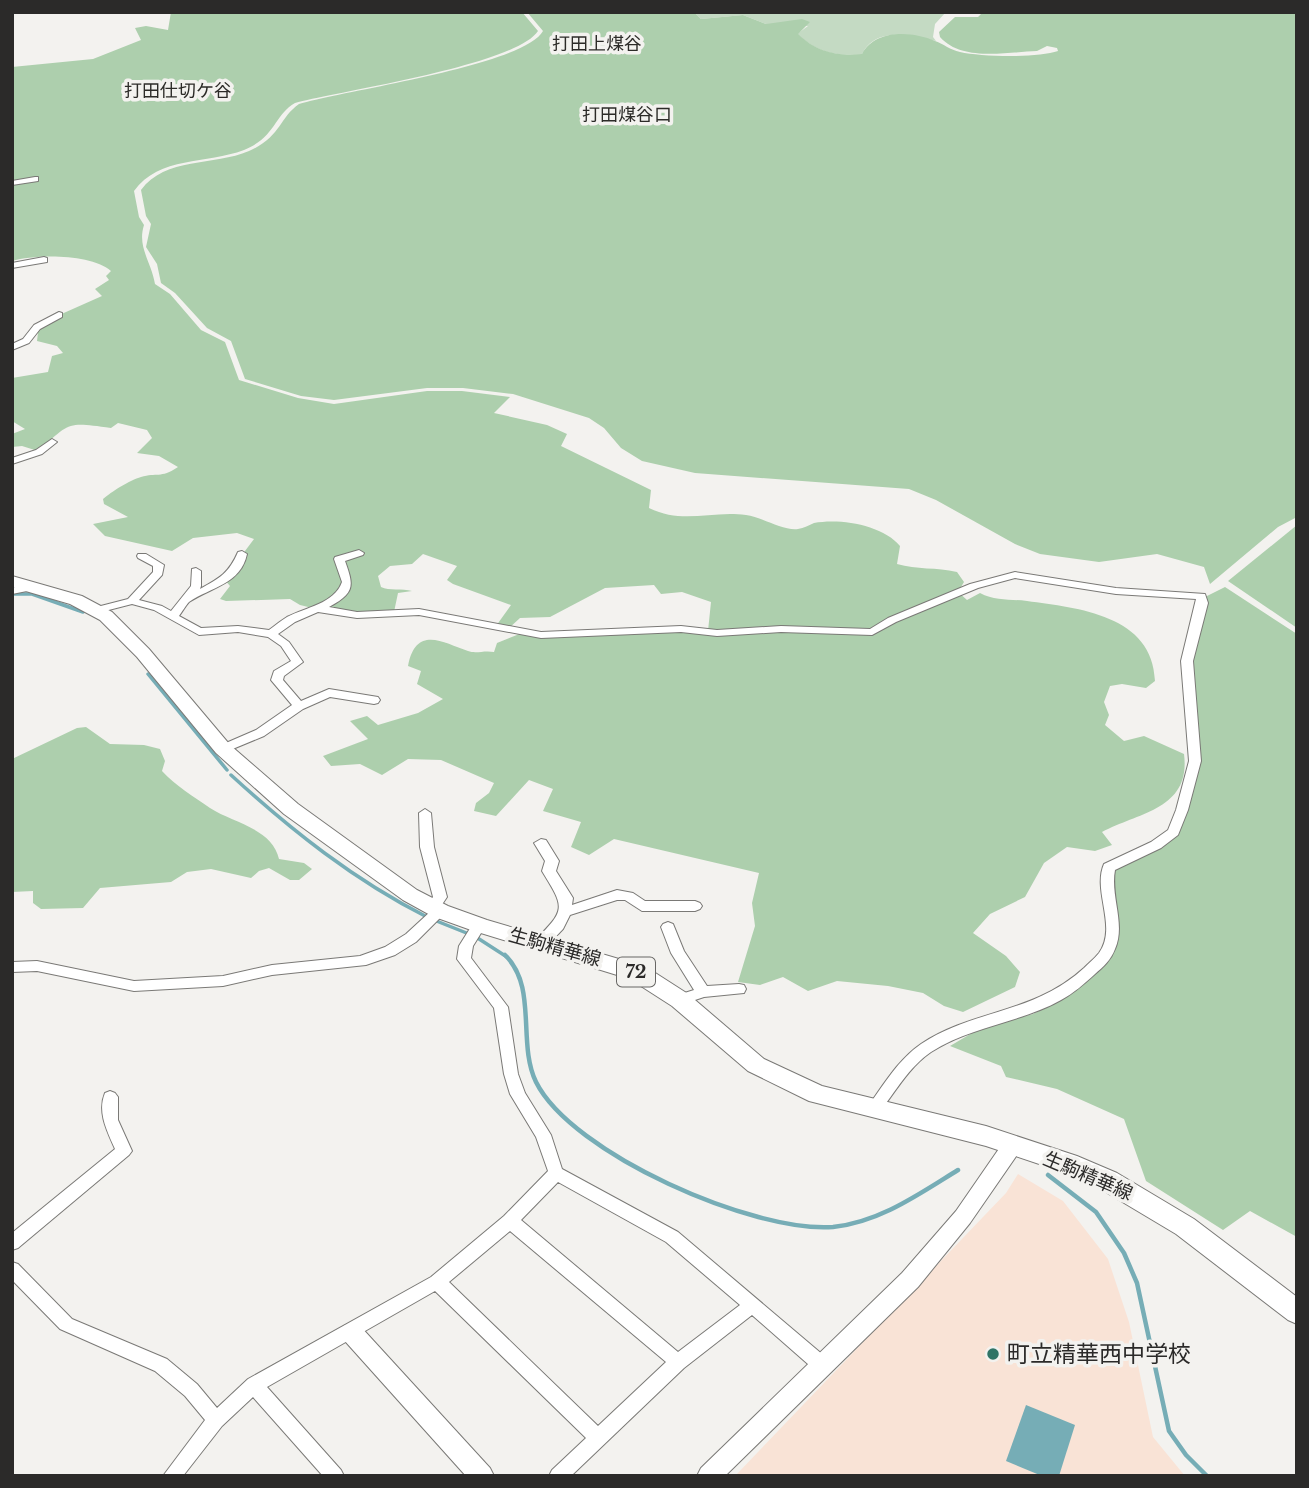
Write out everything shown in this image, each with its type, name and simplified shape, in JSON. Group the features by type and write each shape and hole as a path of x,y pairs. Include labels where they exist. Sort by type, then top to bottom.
{"main road":[{"name":"生駒精華線","path":"17,587 76,600 97,610 143,653 223,750 291,810 380,876 437,909 479,925 638,973 680,1000 756,1065 807,1090 1061,1161 1147,1202 1297,1312"}],"street":[{"path":"12,183 35,179"},
{"path":"12,266 44,260"},
{"path":"12,347 26,341 37,327 59,315"},
{"path":"12,461 39,452 52,442"},
{"path":"271,635 298,615 320,608 347,587 339,559 359,553"},
{"path":"173,616 189,599 232,575 242,563 242,554"},
{"path":"97,610 132,601 158,573 159,565 155,560 142,556"},
{"path":"189,599 195,586 196,570"},
{"path":"320,608 357,615 419,612 541,635 681,629 717,633 781,629 872,632 892,620 974,586 1015,575 1116,591 1201,596 1202,603 1187,661 1195,761 1191,786 1173,832 1156,845 1109,867 1105,880 1111,932 1108,951 1069,989 1030,1010 981,1023 926,1048 903,1071 874,1109"},
{"path":"132,601 173,616 190,629 199,632 238,629 271,635 285,644 297,662 278,674 277,681 299,706"},
{"path":"223,750 260,733 299,706 329,693 374,700"},
{"path":"12,967 37,966 134,986 223,981 272,970 361,961 390,951 411,938 437,909 440,897 427,848 425,813"},
{"path":"540,944 558,926 565,912 566,898 549,872 552,861 541,843"},
{"path":"565,912 617,895 628,896 642,906 695,906"},
{"path":"479,925 466,946 464,959 502,1007 511,1074 518,1094 543,1135 556,1173 672,1237 823,1366"},
{"path":"668,928 671,945 689,965 703,992"},
{"path":"680,1000 703,992 739,989"},
{"path":"12,1243 124,1151 110,1120 110,1097"},
{"path":"709,1476 910,1280 963,1217 1012,1146"},
{"path":"172,1476 216,1420 254,1385 352,1333 437,1282 510,1221 556,1173"},
{"path":"510,1221 678,1362"},
{"path":"12,1269 65,1324 161,1365 191,1390 216,1420"},
{"path":"437,1282 597,1437"},
{"path":"558,1476 678,1362 751,1306"},
{"path":"352,1333 482,1476"},
{"path":"254,1385 335,1476"}],"shaded area":[{"name":"町立精華西中学校","path":"1018,1174 1063,1201 1108,1259 1129,1322 1153,1437 1185,1476 735,1476 1006,1193"}],"green space":[{"path":"171,12 522,12 538,31 523,43 464,66 295,103 255,145 230,154 170,166 144,180 134,191 139,217 144,225 143,247 155,284 170,294 201,330 225,342 239,380 298,398 334,404 427,391 462,391 510,397 494,413 547,425 567,434 561,446 651,490 649,508 674,516 746,515 792,529 824,522 872,528 900,546 897,564 957,572 964,582 958,592 967,600 980,593 997,599 1027,601 1089,612 1127,629 1141,642 1151,659 1155,681 1146,688 1122,684 1110,686 1104,702 1109,715 1105,725 1124,741 1144,736 1184,754 1184,772 1179,787 1171,798 1160,806 1102,832 1112,845 1095,851 1067,847 1044,863 1025,897 990,914 973,933 1006,956 1020,972 1015,987 963,1012 944,1006 923,993 888,986 837,981 808,991 783,977 760,985 738,982 755,926 752,903 759,873 614,839 589,855 571,847 581,822 543,811 553,789 529,780 496,816 474,811 476,803 489,793 494,783 441,760 408,759 382,775 360,764 331,766 323,756 368,739 350,721 367,716 378,725 418,713 443,699 417,684 421,671 408,666 417,645 424,641 441,641 471,652 494,652 497,643 527,631 708,631 711,602 682,592 661,594 654,585 605,588 550,617 520,618 507,630 496,626 511,605 453,584 447,580 457,566 423,554 412,564 390,566 378,576 381,587 412,591 398,593 394,612 333,613 300,605 290,599 226,601 220,599 230,586 224,579 254,539 237,533 193,538 172,551 105,536 93,524 128,517 104,504 103,499 126,483 163,474 178,467 159,456 137,453 152,438 147,430 118,423 111,428 77,425 64,429 38,451 22,446 12,447 12,434 25,429 12,421 12,378 48,372 52,356 63,353 57,346 37,341 39,324 102,296 95,289 109,280 106,276 111,271 91,261 63,257 35,257 12,261 12,67 93,59 141,40 135,28 146,26 168,30"},
{"path":"527,12 694,12 701,19 743,15 766,24 802,19 810,22 798,34 819,49 835,53 862,54 876,40 905,34 926,38 960,52 982,55 1010,56 1058,51 1057,48 1047,46 1037,51 972,53 949,45 940,37 939,32 955,17 978,17 983,12 1297,12 1297,517 1278,527 1210,584 1204,567 1157,554 1099,562 1040,554 1015,544 936,500 909,489 695,473 642,461 621,448 604,428 589,418 513,394 463,388 427,388 334,400 301,396 245,379 231,341 207,328 175,293 161,283 157,264 146,247 151,224 146,216 141,190 151,179 176,167 235,156 260,146 299,104 469,66 529,44 543,31"},
{"path":"694,12 946,12 935,24 933,37 936,41 905,35 885,36 868,45 862,54 834,54 812,45 797,34 808,26 766,24 743,15 701,19"},
{"path":"1297,525 1297,628 1228,581"},
{"path":"1225,587 1297,634 1297,1237 1250,1211 1223,1230 1146,1181 1124,1119 1057,1089 1006,1077 1001,1066 950,1046 984,1026 1033,1014 1073,993 1113,953 1116,933 1110,881 1114,869 1160,848 1187,811 1200,762 1192,662 1207,596"},
{"path":"86,727 110,744 144,745 160,749 165,761 162,771 179,786 210,808 260,833 275,849 279,859 304,863 312,869 299,880 290,880 269,868 259,871 251,878 211,869 187,872 171,882 100,888 83,908 41,909 33,903 33,891 12,892 12,759 77,728"}],"water":[{"path":"1026,1405 1075,1425 1059,1476 1042,1476 1006,1461"}],"waterway":[{"path":"12,594 32,594 83,612"},
{"path":"148,674 227,770"},
{"path":"231,775 324,853 374,887 427,917"},
{"path":"434,920 469,934"},
{"path":"476,937 506,956"},
{"path":"506,956 515,968 521,983 528,1050 536,1082 556,1109 586,1136 668,1184 758,1217 799,1225 833,1227 883,1213 958,1170"},
{"path":"1048,1175 1096,1212 1124,1253 1137,1283 1169,1431 1186,1455 1207,1476"}],"place":[{"name":"町立精華西中学校","path":"993,1354"}],"district":[{"name":"打田上煤谷","path":"597,44"},
{"name":"打田仕切ケ谷","path":"178,91"},
{"name":"打田煤谷口","path":"627,115"}]}
